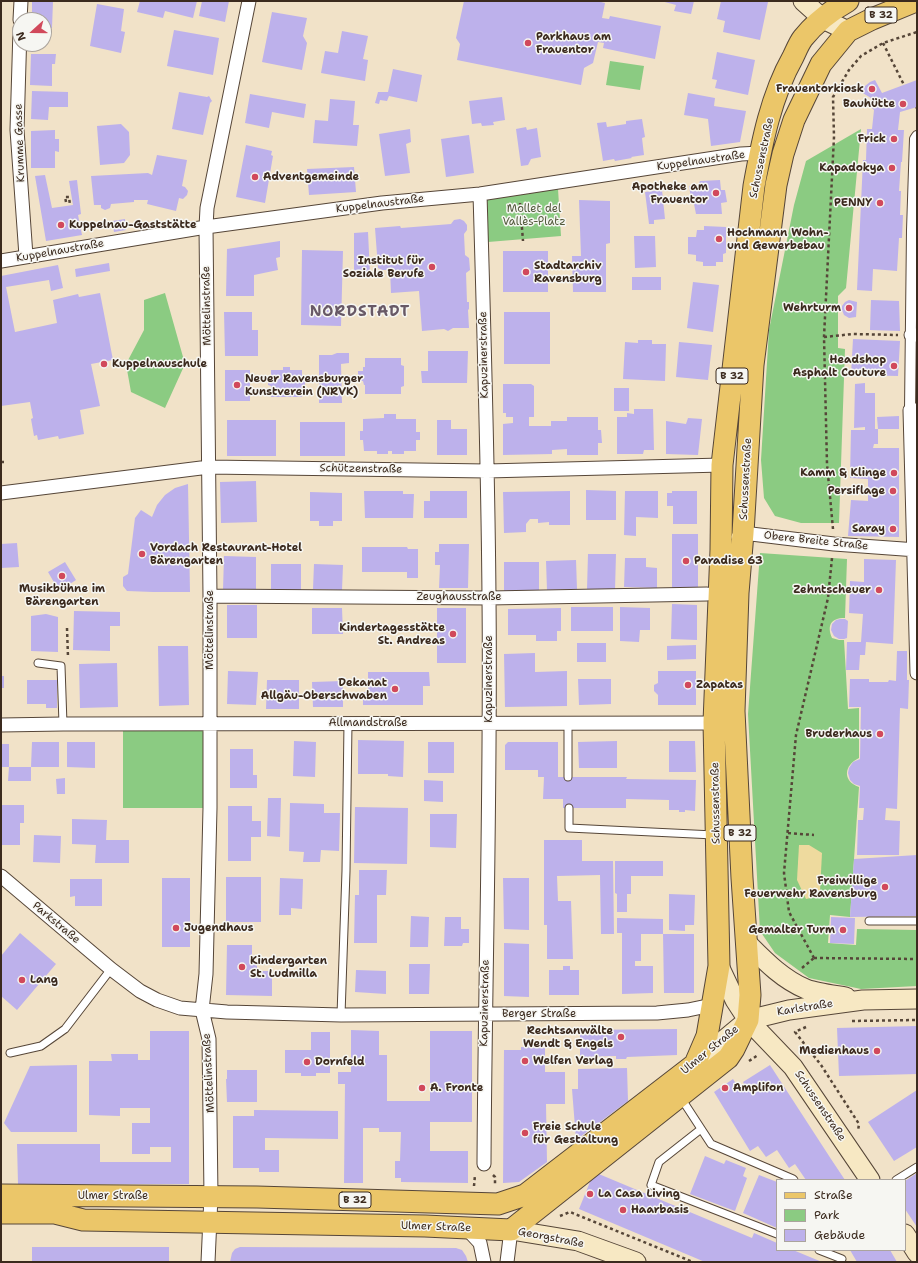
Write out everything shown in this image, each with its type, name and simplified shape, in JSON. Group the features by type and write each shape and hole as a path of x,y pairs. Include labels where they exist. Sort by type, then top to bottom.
{"main road":[{"path":"803,1 823,19 848,31"},
{"name":"Schussenstraße","path":"748,1020 750,980 742,878 735,724 738,593 753,365 776,185 783,154 792,127 802,102 821,64 848,31 872,19 916,1"},
{"path":"842,3 848,31"},
{"name":"Schussenstraße","path":"695,1064 707,1036 719,966 714,722 721,550 715,465 754,186 760,153 770,115 783,75 802,39 813,27 842,3"},
{"name":"Karlstraße","path":"746,942 768,964 807,990 863,1000"},
{"name":"Schussenstraße","path":"719,966 735,1000 748,1020 793,1067 869,1179"},
{"name":"Karlstraße","path":"748,1020 788,1010 863,1000 917,999"},
{"name":"Ulmer Straße","path":"5,1204 38,1204 211,1196 498,1204 525,1195 695,1064 748,1020"},
{"name":"Ulmer Straße","path":"38,1204 55,1213 83,1220 425,1226 511,1230 728,1058 748,1020"},
{"name":"Georgstraße","path":"511,1230 578,1241 636,1262"},
{"path":"906,1236 917,1253"}],"street":[{"path":"20,12 21,1"},
{"name":"Möttelinstraße","path":"208,1262 211,1196 209,1039 202,1010 206,974 210,808 210,596 206,227 207,208 249,1"},
{"name":"Krumme Gasse","path":"19,52 17,130 26,256"},
{"path":"916,138 913,410 917,673"},
{"name":"Kuppelnaustraße","path":"1,261 206,227 382,203 480,194 741,154 760,153"},
{"name":"Kapuzinerstraße","path":"480,194 489,598 484,1164"},
{"name":"Schützenstraße","path":"1,493 209,467 487,470 715,465"},
{"path":"721,550 743,533"},
{"name":"Obere Breite Straße","path":"743,533 834,544 915,550"},
{"name":"Zeughausstraße","path":"210,596 489,598 707,594"},
{"name":"Allmandstraße","path":"1,725 348,723 568,724 714,722 735,724"},
{"name":"Parkstraße","path":"1,876 111,969 140,991 157,1000 180,1008 202,1010"},
{"name":"Berger Straße","path":"202,1010 341,1015 657,1013 688,1010 712,1005"},
{"path":"466,1228 480,1244 484,1262"},
{"path":"508,1262 511,1230"}],"lane":[{"path":"38,663 61,666 63,724"},
{"path":"341,1015 346,871 348,723"},
{"path":"568,724 568,777"},
{"path":"569,808 569,828 716,835"},
{"path":"869,921 917,921"},
{"path":"10,1053 41,1046 66,1029 111,969"},
{"path":"680,1096 711,1144 793,1179"},
{"path":"700,1129 659,1162 651,1185 776,1234"},
{"path":"898,1179 917,1167"},
{"path":"820,1251 843,1261"},
{"path":"838,1251 843,1261"}],"path":[{"path":"834,137 833,97 849,70 861,56 883,43 917,32"},
{"path":"883,43 904,85"},
{"path":"519,188 523,241"},
{"path":"66,202 65,198 69,197 70,206"},
{"path":"824,337 852,334 914,335"},
{"path":"788,833 814,835"},
{"path":"814,958 917,959"},
{"path":"848,1021 917,1020"},
{"path":"796,1032 810,1025"},
{"path":"570,1212 693,1262"}],"green space":[{"path":"610,61 644,66 640,90 606,85"},
{"path":"861,129 846,288 838,296 838,348 845,349 839,523 801,523 775,516 764,498 761,460 769,330 794,205 806,161"},
{"name":"Mollet del Vallès-Platz","path":"558,189 561,236 488,242 487,197"},
{"path":"165,293 185,364 165,408 131,392 126,364 144,330 144,300"},
{"path":"760,553 847,559 845,618 836,619 833,621 830,626 830,630 832,638 844,640 848,709 859,708 859,758 850,765 847,773 850,781 859,787 850,917 830,915 828,943 856,945 857,929 917,930 917,986 861,989 809,978 775,953 760,931 748,714"},
{"path":"123,725 210,725 210,808 123,808"}],"sand":[{"path":"799,845 809,845 822,853 820,891 815,897 806,899 797,880"}],"building":[{"path":"32,1 53,1 52,28 52,12 32,12"},
{"path":"140,1 197,1 193,18 165,11 163,18 137,12"},
{"path":"202,1 229,1 225,22 199,16"},
{"name":"Parkhaus am Frauentor","path":"464,1 597,1 605,3 602,18 609,19 610,16 661,26 655,59 603,48 604,43 598,42 593,63 584,68 581,85 457,60 460,44 456,38"},
{"path":"661,1 694,1 691,14 674,11 676,5"},
{"path":"721,1 768,2 760,40 723,32 725,21 717,19"},
{"path":"97,4 124,9 121,31 125,32 121,53 90,46"},
{"path":"272,12 307,18 303,36 307,43 302,70 262,62"},
{"path":"174,30 219,38 213,75 167,66"},
{"path":"342,31 368,36 363,59 368,60 365,81 321,73 325,51 338,53"},
{"path":"717,52 755,60 748,95 715,88 717,80 712,79"},
{"path":"31,54 56,54 55,64 52,64 52,86 30,85"},
{"path":"393,69 422,75 417,102 389,96 387,101 380,100 379,104 375,103 378,92 388,92"},
{"path":"875,80 882,93 917,80 917,107 900,112 898,130 904,130 899,191 901,191 900,215 903,215 902,238 899,238 897,271 873,269 872,291 857,290 863,160 866,160 867,129 872,129 874,110 871,107 871,98 861,92 865,86"},
{"path":"32,91 68,92 68,107 49,107 48,120 31,119"},
{"path":"179,92 207,97 209,96 212,101 210,103 203,135 172,129"},
{"path":"688,93 715,98 714,106 746,111 740,142 711,146 708,119 684,115"},
{"path":"250,94 306,104 304,118 272,112 269,128 245,123"},
{"path":"502,97 505,120 493,122 494,125 482,126 481,123 472,124 469,101"},
{"path":"330,99 355,101 353,125 359,125 357,146 313,143 315,120 328,121"},
{"path":"642,119 645,137 642,138 644,155 615,161 614,159 603,161 597,123 606,122 607,127 626,124 626,121"},
{"path":"121,124 129,132 130,155 124,163 100,165 97,126"},
{"path":"526,127 527,130 537,128 541,157 531,159 528,165 521,166 516,129"},
{"path":"410,129 411,142 406,144 410,173 385,176 379,134"},
{"path":"55,130 55,139 59,139 59,152 55,151 55,168 31,168 31,131"},
{"path":"469,135 474,173 446,177 441,139"},
{"name":"Adventgemeinde","path":"246,145 272,151 271,155 273,156 265,203 236,197"},
{"path":"157,155 187,160 182,186 188,191 187,195 183,199 179,198 176,211 147,204 148,200 134,200 134,202 111,204 110,208 105,210 101,208 101,205 94,205 91,176 148,173 152,175"},
{"path":"354,167 356,192 309,195 307,169"},
{"name":"Kuppelnau-Gaststätte","path":"45,175 52,208 73,205 69,181 77,180 81,214 78,215 82,235 46,241 35,176"},
{"path":"720,180 721,190 725,190 727,202 721,203 722,214 696,214 694,204 692,204 689,186 698,185 700,181"},
{"path":"662,190 665,219 654,220 654,224 649,224 645,192"},
{"path":"579,200 610,201 610,243 606,244 606,292 573,292 572,256 581,256"},
{"path":"125,219 126,230 114,232 112,221"},
{"path":"460,219 467,225 467,230 464,234 465,255 469,258 470,270 466,273 467,302 469,302 469,328 453,328 448,331 444,329 422,331 419,291 391,293 390,270 382,270 378,268 375,228 400,226 401,228 451,224 454,220"},
{"path":"704,226 726,227 726,253 723,254 723,262 716,262 716,266 703,266 703,262 696,261 696,255 688,254 688,237 696,237 697,230 704,230"},
{"path":"368,232 370,274 354,275 354,233"},
{"path":"634,236 655,236 656,267 635,268"},
{"path":"280,241 280,257 276,258 278,270 254,275 254,296 226,296 227,249"},
{"path":"302,250 343,251 341,326 301,325"},
{"name":"Stadtarchiv Ravensburg","path":"503,251 548,251 548,292 503,292"},
{"path":"109,263 110,271 76,277 75,269"},
{"name":"Kuppelnauschule","path":"58,265 63,288 51,291 49,280 6,287 15,332 57,323 53,300 78,294 79,297 100,293 113,360 91,364 100,406 80,410 84,434 59,439 58,436 38,440 37,435 34,436 30,402 1,406 1,276"},
{"path":"632,277 661,277 661,290 632,290"},
{"path":"693,282 719,285 713,332 687,328"},
{"name":"Wehrturm","path":"849,300 857,302 856,317 849,318 844,315 842,306"},
{"path":"871,300 899,301 900,331 870,330"},
{"path":"224,312 252,312 252,330 258,330 258,356 225,356"},
{"path":"504,312 550,312 550,364 504,364"},
{"path":"853,339 900,341 898,376 851,375"},
{"path":"638,340 652,340 652,344 666,344 665,381 623,379 625,342 638,343"},
{"path":"679,342 712,345 708,380 676,377"},
{"path":"428,351 468,351 467,383 422,383 421,371 428,371"},
{"path":"337,353 349,353 349,363 341,364 342,403 319,403 319,355 332,355"},
{"path":"365,358 401,358 401,365 404,366 404,386 401,387 401,394 365,394 365,385 363,381 358,381 358,371 363,371 363,367 365,367"},
{"path":"283,367 290,367 290,370 302,370 302,378 305,378 305,386 302,386 302,397 271,397 271,386 268,385 268,378 271,378 271,370 283,370"},
{"name":"Neuer Ravensburger Kunstverein (NRVK)","path":"225,370 250,370 250,401 225,401"},
{"path":"865,383 865,393 875,393 875,429 878,429 878,444 874,444 873,448 899,448 899,537 848,536 851,500 868,501 868,479 850,478 851,430 865,430 865,427 854,428 855,384"},
{"path":"503,384 531,384 534,386 534,417 529,417 529,426 551,426 551,421 567,421 567,417 598,417 598,430 601,430 602,443 598,443 598,455 567,455 567,449 552,450 552,454 503,455 503,424 513,423 513,417 506,417 506,413 503,413"},
{"path":"614,388 629,388 629,411 614,411"},
{"path":"634,409 653,409 654,450 644,450 643,454 617,454 617,417 627,417 627,413 634,414"},
{"path":"384,414 396,414 396,419 416,419 416,432 420,432 420,440 416,440 416,451 404,451 404,454 392,454 392,451 388,451 388,454 377,454 377,451 364,451 363,440 360,440 360,431 363,431 363,419 384,418"},
{"path":"899,416 899,429 878,429 877,417"},
{"path":"688,418 702,419 698,455 666,454 666,421 686,424"},
{"path":"227,420 276,420 276,456 227,456"},
{"path":"437,420 451,420 451,429 467,429 467,455 437,455"},
{"path":"300,422 345,422 345,456 300,456"},
{"path":"256,481 257,522 221,523 220,482"},
{"path":"188,484 190,592 127,591 123,586 123,577 128,574 135,518 141,510 152,517 157,505 165,495 175,488"},
{"path":"586,490 616,491 616,520 586,520"},
{"path":"364,491 403,491 403,494 414,494 413,518 365,518"},
{"path":"430,491 467,491 467,518 424,518 424,501 430,501"},
{"path":"570,491 570,525 549,525 549,522 538,523 538,519 530,519 526,524 526,532 504,533 503,492"},
{"path":"625,491 658,491 658,518 636,517 636,536 624,535"},
{"path":"672,491 697,491 697,524 673,524 673,506 667,506 667,493 672,493"},
{"path":"310,492 342,493 342,521 333,521 333,526 319,526 319,521 310,521"},
{"path":"672,534 698,534 698,588 672,588"},
{"path":"17,543 19,567 1,568 1,544"},
{"path":"439,544 469,544 468,588 439,588 440,565 435,565 435,552 439,552"},
{"path":"362,547 407,547 408,549 418,549 418,578 407,578 407,572 362,572"},
{"path":"588,554 616,554 615,590 587,589"},
{"path":"224,556 256,557 256,591 223,590"},
{"path":"625,558 646,558 646,567 657,568 657,588 624,587"},
{"path":"864,559 896,560 893,644 866,642 865,655 860,655 859,670 846,670 847,642 861,642 863,614 849,613 850,581 864,582"},
{"path":"576,560 577,589 547,590 546,561"},
{"name":"Musikbühne im Bärengarten","path":"65,562 76,580 59,591 48,572"},
{"path":"504,562 539,562 539,591 504,591"},
{"path":"271,564 301,564 301,590 271,590"},
{"path":"314,564 343,565 342,590 313,589"},
{"path":"672,604 697,605 697,640 671,639"},
{"path":"227,605 257,605 257,638 227,638"},
{"path":"571,607 613,607 613,631 571,631"},
{"path":"620,607 650,608 650,630 640,630 639,642 620,641"},
{"path":"312,608 342,608 343,634 312,634"},
{"path":"437,608 466,608 466,663 437,663"},
{"path":"561,608 561,631 557,631 557,641 536,641 536,635 508,635 508,609"},
{"path":"74,611 120,612 120,626 110,626 110,651 73,650"},
{"path":"46,614 58,617 58,652 31,651 31,616"},
{"path":"845,619 848,621 847,638 844,639 839,639 834,636 831,630 832,624 836,620"},
{"path":"577,643 606,643 606,662 577,662"},
{"path":"696,645 696,659 667,660 667,646"},
{"path":"158,646 188,646 189,705 159,706"},
{"name":"Bruderhaus","path":"897,651 907,651 907,680 909,680 908,709 900,708 897,809 886,808 885,820 900,821 899,855 857,855 858,820 863,820 864,808 859,808 860,786 854,784 850,780 848,773 853,762 860,759 861,707 849,707 850,679 869,679 869,682 888,682 889,680 896,681"},
{"path":"535,653 535,672 567,671 567,706 505,707 504,654"},
{"path":"117,663 118,707 80,708 79,664"},
{"path":"228,671 258,672 256,705 227,704"},
{"path":"658,671 696,671 696,705 658,705 658,695 654,691 654,685 658,683"},
{"name":"Dekanat Allgäu-Oberschwaben","path":"368,672 429,672 430,686 423,686 423,705 363,705 363,692 368,692"},
{"path":"1,676 4,676 4,688 1,688"},
{"path":"578,679 611,679 611,704 579,705"},
{"path":"27,680 57,680 57,708 46,708 46,704 27,704"},
{"path":"267,680 299,680 299,709 266,709"},
{"path":"343,681 343,707 313,707 312,682"},
{"path":"358,740 404,741 403,777 388,776 388,774 358,774"},
{"path":"294,741 316,742 315,777 293,776"},
{"path":"617,741 617,768 579,768 578,742"},
{"path":"669,741 695,741 696,772 669,772"},
{"path":"32,742 59,742 59,767 31,767"},
{"path":"67,742 95,742 95,768 67,767"},
{"path":"428,742 454,742 454,773 428,773"},
{"path":"508,742 558,742 558,777 627,777 626,779 696,780 695,811 685,810 685,812 679,812 679,810 669,810 669,800 626,799 626,808 563,808 563,799 543,799 544,777 538,777 538,770 505,770 505,745"},
{"path":"1,744 9,744 9,767 1,767"},
{"path":"230,749 253,749 253,775 257,775 257,788 230,788"},
{"path":"9,767 31,767 31,781 8,781"},
{"path":"65,778 65,794 57,794 56,779"},
{"path":"424,780 443,781 443,802 424,801"},
{"path":"268,798 281,798 280,837 267,836"},
{"path":"290,803 324,804 324,813 340,813 339,851 321,850 320,862 303,862 304,852 289,851"},
{"path":"1,805 24,805 24,823 20,823 20,845 1,845"},
{"path":"228,806 252,806 252,821 261,821 261,837 251,837 251,861 228,861"},
{"path":"355,807 408,808 407,864 354,863"},
{"path":"430,814 457,814 456,848 430,847"},
{"path":"72,819 107,820 106,840 129,840 129,863 95,863 96,845 72,844"},
{"path":"34,835 61,836 60,863 33,862"},
{"path":"544,840 582,840 582,861 613,861 614,934 601,934 600,875 557,876 558,901 571,901 573,959 547,959 547,925 544,925"},
{"name":"Freiwillige Feuerwehr Ravensburg","path":"917,855 917,916 850,917 854,859"},
{"path":"615,861 663,861 663,876 631,876 631,894 627,894 627,912 617,912 617,894 615,893"},
{"path":"359,870 387,870 386,895 377,895 377,943 354,943 355,895 359,895"},
{"path":"226,877 261,877 261,922 226,922"},
{"name":"Jugendhaus","path":"162,878 190,878 190,947 162,947"},
{"path":"280,878 303,879 302,909 291,908 291,915 279,915"},
{"path":"503,878 529,878 529,930 504,929"},
{"path":"70,879 102,879 102,906 75,906 75,896 70,897"},
{"path":"669,894 695,895 694,925 685,925 685,931 669,930"},
{"path":"411,916 429,917 428,947 410,947"},
{"path":"445,917 461,917 461,929 469,929 469,943 463,943 462,946 444,946"},
{"name":"Gemalter Turm","path":"831,917 855,918 854,944 830,943"},
{"path":"617,918 663,919 663,934 641,934 641,961 635,961 635,966 653,966 653,993 622,994 622,933 617,933"},
{"name":"Lang","path":"20,933 56,964 17,1010 1,996 1,956"},
{"path":"663,934 694,934 694,993 664,993"},
{"path":"504,943 529,944 529,997 504,996"},
{"name":"Kindergarten St. Ludmilla","path":"227,945 252,945 252,963 257,963 257,971 272,971 272,996 226,995"},
{"path":"409,964 430,964 429,994 409,994"},
{"path":"563,966 570,966 570,970 579,970 579,995 549,995 549,970 563,970"},
{"path":"356,970 386,971 386,994 355,992"},
{"name":"Medienhaus","path":"917,1026 917,1074 839,1076 837,1028"},
{"path":"677,1029 677,1055 627,1057 626,1059 616,1059 616,1056 580,1057 580,1030"},
{"path":"351,1030 379,1031 379,1055 387,1055 387,1101 430,1101 430,1031 472,1031 472,1122 430,1122 430,1151 468,1151 468,1183 401,1182 401,1178 395,1178 395,1161 400,1161 401,1132 379,1132 379,1128 363,1128 363,1183 344,1183 345,1084 338,1084 338,1072 351,1072"},
{"path":"150,1031 189,1031 189,1184 18,1184 17,1144 100,1144 100,1162 171,1162 171,1147 150,1147 150,1154 132,1154 132,1123 150,1123 150,1108 120,1108 120,1116 89,1115 89,1061 112,1061 111,1054 138,1054 138,1060 150,1060"},
{"name":"Dornfeld","path":"311,1032 330,1032 330,1073 316,1073 316,1076 301,1076 301,1073 285,1073 285,1050 311,1050"},
{"path":"521,1047 545,1048 545,1072 565,1072 565,1104 546,1104 547,1162 519,1182 503,1183 504,1050 521,1050"},
{"path":"77,1065 77,1132 11,1132 4,1123 30,1066"},
{"path":"770,1065 844,1179 805,1179 795,1164 789,1168 777,1150 766,1157 758,1146 750,1151 714,1092 733,1079 741,1092 747,1089 743,1082"},
{"path":"627,1068 628,1101 576,1140 572,1089 578,1089 578,1069"},
{"path":"227,1070 257,1070 257,1102 227,1102"},
{"path":"917,1090 917,1147 894,1161 868,1122"},
{"path":"254,1110 338,1111 338,1139 265,1138 265,1150 279,1150 279,1172 259,1172 259,1168 233,1168 233,1116 254,1116"},
{"path":"705,1156 724,1164 726,1160 746,1168 743,1176 747,1178 735,1211 690,1194"},
{"path":"594,1172 752,1238 754,1233 776,1243 776,1251 795,1251 822,1262 705,1262 579,1209"},
{"path":"917,1173 917,1227 906,1210 906,1180"},
{"path":"759,1175 776,1182 776,1228 743,1213"},
{"path":"32,1247 169,1247 169,1262 32,1262"},
{"path":"240,1247 456,1248 462,1250 468,1262 230,1262 232,1253 235,1249"},
{"path":"851,1251 891,1251 897,1262 857,1262"}],"place":[{"name":"Parkhaus am Frauentor","path":"528,43"},
{"name":"Frauentorkiosk","path":"872,89"},
{"name":"Bauhütte","path":"903,104"},
{"name":"Frick","path":"894,139"},
{"name":"Kapadokya","path":"892,168"},
{"name":"Adventgemeinde","path":"255,177"},
{"name":"Apotheke am Frauentor","path":"716,193"},
{"name":"PENNY","path":"880,203"},
{"name":"Kuppelnau-Gaststätte","path":"61,225"},
{"name":"Hochmann Wohn- und Gewerbebau","path":"719,239"},
{"name":"Institut für Soziale Berufe","path":"432,267"},
{"name":"Stadtarchiv Ravensburg","path":"526,272"},
{"name":"Wehrturm","path":"849,308"},
{"name":"Kuppelnauschule","path":"104,364"},
{"name":"Headshop Asphalt Couture","path":"894,366"},
{"name":"Neuer Ravensburger Kunstverein (NRVK)","path":"237,385"},
{"name":"Kamm & Klinge","path":"894,473"},
{"name":"Persiflage","path":"893,491"},
{"name":"Saray","path":"893,529"},
{"name":"Vordach Restaurant-Hotel Bärengarten","path":"142,554"},
{"name":"Paradise 63","path":"686,561"},
{"name":"Musikbühne im Bärengarten","path":"62,576"},
{"name":"Zehntscheuer","path":"879,590"},
{"name":"Kindertagesstätte St. Andreas","path":"453,634"},
{"name":"Zapatas","path":"688,685"},
{"name":"Dekanat Allgäu-Oberschwaben","path":"395,689"},
{"name":"Bruderhaus","path":"880,734"},
{"name":"Freiwillige Feuerwehr Ravensburg","path":"885,887"},
{"name":"Jugendhaus","path":"176,928"},
{"name":"Gemalter Turm","path":"843,930"},
{"name":"Kindergarten St. Ludmilla","path":"242,967"},
{"name":"Lang","path":"22,980"},
{"name":"Rechtsanwälte Wendt & Engels","path":"621,1037"},
{"name":"Medienhaus","path":"877,1051"},
{"name":"Welfen Verlag","path":"525,1061"},
{"name":"Dornfeld","path":"307,1062"},
{"name":"A. Fronte","path":"422,1088"},
{"name":"Amplifon","path":"725,1088"},
{"name":"Freie Schule für Gestaltung","path":"525,1133"},
{"name":"La Casa Living","path":"590,1194"},
{"name":"Haarbasis","path":"623,1210"}],"district":[{"name":"NORDSTADT","path":"360,312"}]}
